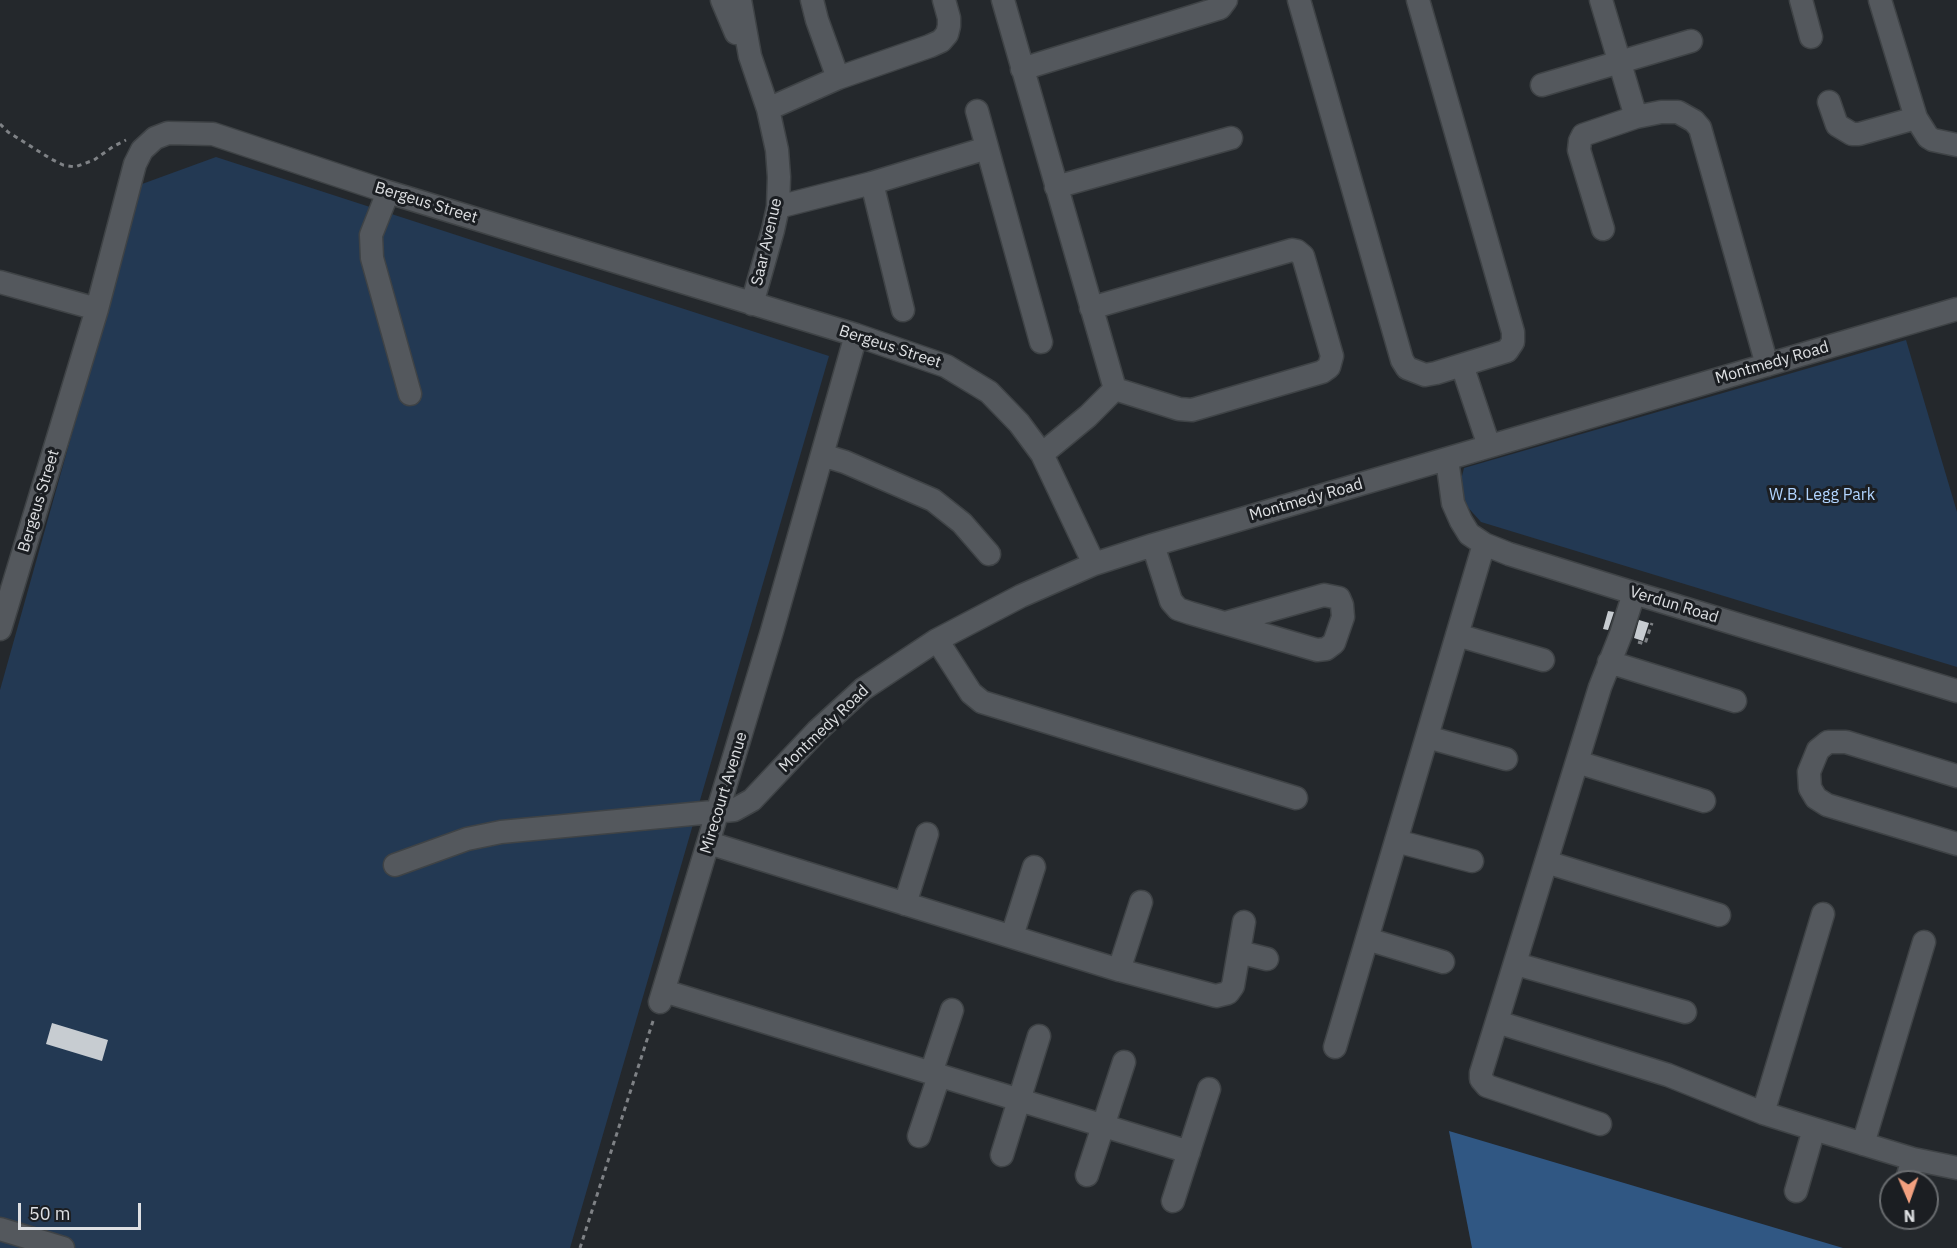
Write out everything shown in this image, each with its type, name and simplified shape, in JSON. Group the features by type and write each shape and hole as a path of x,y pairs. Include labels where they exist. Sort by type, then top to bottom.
{"street":[{"path":"723,0 759,83"},
{"path":"740,0 742,19 759,83"},
{"path":"812,0 838,78"},
{"path":"768,109 838,78 930,46 940,40 947,34 949,26 944,0"},
{"path":"1003,0 1115,389"},
{"path":"1022,69 1220,8 1226,0"},
{"path":"1299,0 1402,360 1407,368 1425,375 1507,351 1513,342 1514,332 1418,0"},
{"path":"1601,0 1636,117"},
{"path":"1800,0 1811,36"},
{"path":"1880,0 1916,118 1928,137 1957,145"},
{"path":"1542,85 1692,41"},
{"name":"Saar Avenue","path":"752,304 778,207 779,177 777,150 768,109 759,83"},
{"path":"1829,102 1837,125 1852,134 1916,118"},
{"path":"977,111 1041,342"},
{"path":"1604,229 1579,150 1583,135 1636,117 1661,112 1678,112 1694,121 1700,128 1767,365"},
{"name":"Bergeus Street","path":"0,628 97,309 135,164 142,150 155,138 168,133 213,135 388,192 856,335 946,366 989,392 1018,423 1042,454 1094,564"},
{"path":"1056,187 1231,138"},
{"path":"778,207 872,183 987,148"},
{"path":"872,183 903,310"},
{"path":"388,192 371,235 372,258 410,394"},
{"path":"1091,308 1292,250 1303,256 1332,356 1329,367 1322,372 1191,410 1179,409 1115,389"},
{"path":"0,282 97,309"},
{"name":"Montmedy Road","path":"395,865 467,839 501,832 734,810 752,800 817,731 863,689 937,640 1021,596 1094,564 1957,309"},
{"name":"Mirecourt Avenue","path":"662,996 718,813 856,335"},
{"path":"1462,365 1489,446"},
{"path":"1042,454 1088,416 1115,389"},
{"path":"822,455 845,462 933,500 962,523 989,554"},
{"name":"Verdun Road","path":"1447,459 1454,503 1461,521 1470,534 1484,544 1509,554 1957,691"},
{"path":"1335,1047 1484,544"},
{"path":"1153,545 1165,587 1171,601 1178,609 1225,623"},
{"path":"1614,664 1628,639 1638,594"},
{"path":"1600,1124 1487,1086 1502,1024 1550,863 1614,664 1621,634 1638,594"},
{"path":"1457,635 1543,660"},
{"path":"937,640 971,693 982,702 1296,798"},
{"path":"1614,664 1735,701"},
{"path":"1427,737 1506,759"},
{"path":"1957,777 1846,742 1828,742 1818,750 1809,772 1810,788 1816,798 1827,805 1957,844"},
{"path":"1581,764 1704,801"},
{"path":"905,904 927,834"},
{"path":"1396,841 1472,861"},
{"path":"709,843 1119,970 1209,995 1223,996 1233,986 1244,922"},
{"path":"1550,863 1719,915"},
{"path":"1012,936 1034,867"},
{"path":"1119,970 1141,903"},
{"path":"1763,1113 1823,914"},
{"path":"1367,939 1443,962"},
{"path":"1863,1144 1924,942"},
{"path":"1239,952 1267,959"},
{"path":"1520,965 1685,1012"},
{"path":"662,996 935,1074 1189,1152"},
{"path":"919,1136 951,1010"},
{"path":"1502,1024 1668,1075 1763,1113 1913,1159 1957,1168"},
{"path":"1002,1155 1039,1036"},
{"path":"1087,1175 1124,1062"},
{"path":"1173,1201 1209,1089"},
{"path":"1797,1191 1815,1129"},
{"path":"1910,1170 1913,1159"},
{"path":"0,1229 63,1248"}],"path":[{"path":"0,124 8,132 51,159 63,165 75,167 94,160 125,141 155,138"},
{"path":"1628,639 1646,644 1652,623"},
{"path":"580,1248 662,996"}],"green space":[{"path":"216,157 829,356 570,1248 0,1248 0,690 142,184"},
{"name":"W.B. Legg Park","path":"1906,340 1957,512 1957,667 1481,522 1464,503 1460,484 1464,468"}],"shaded area":[{"path":"1449,1131 1843,1248 1472,1248"}],"building":[{"path":"1608,611 1614,612 1608,630 1603,629"},
{"path":"1639,620 1649,623 1643,641 1634,638"},
{"path":"52,1023 108,1040 102,1061 46,1044"}]}
